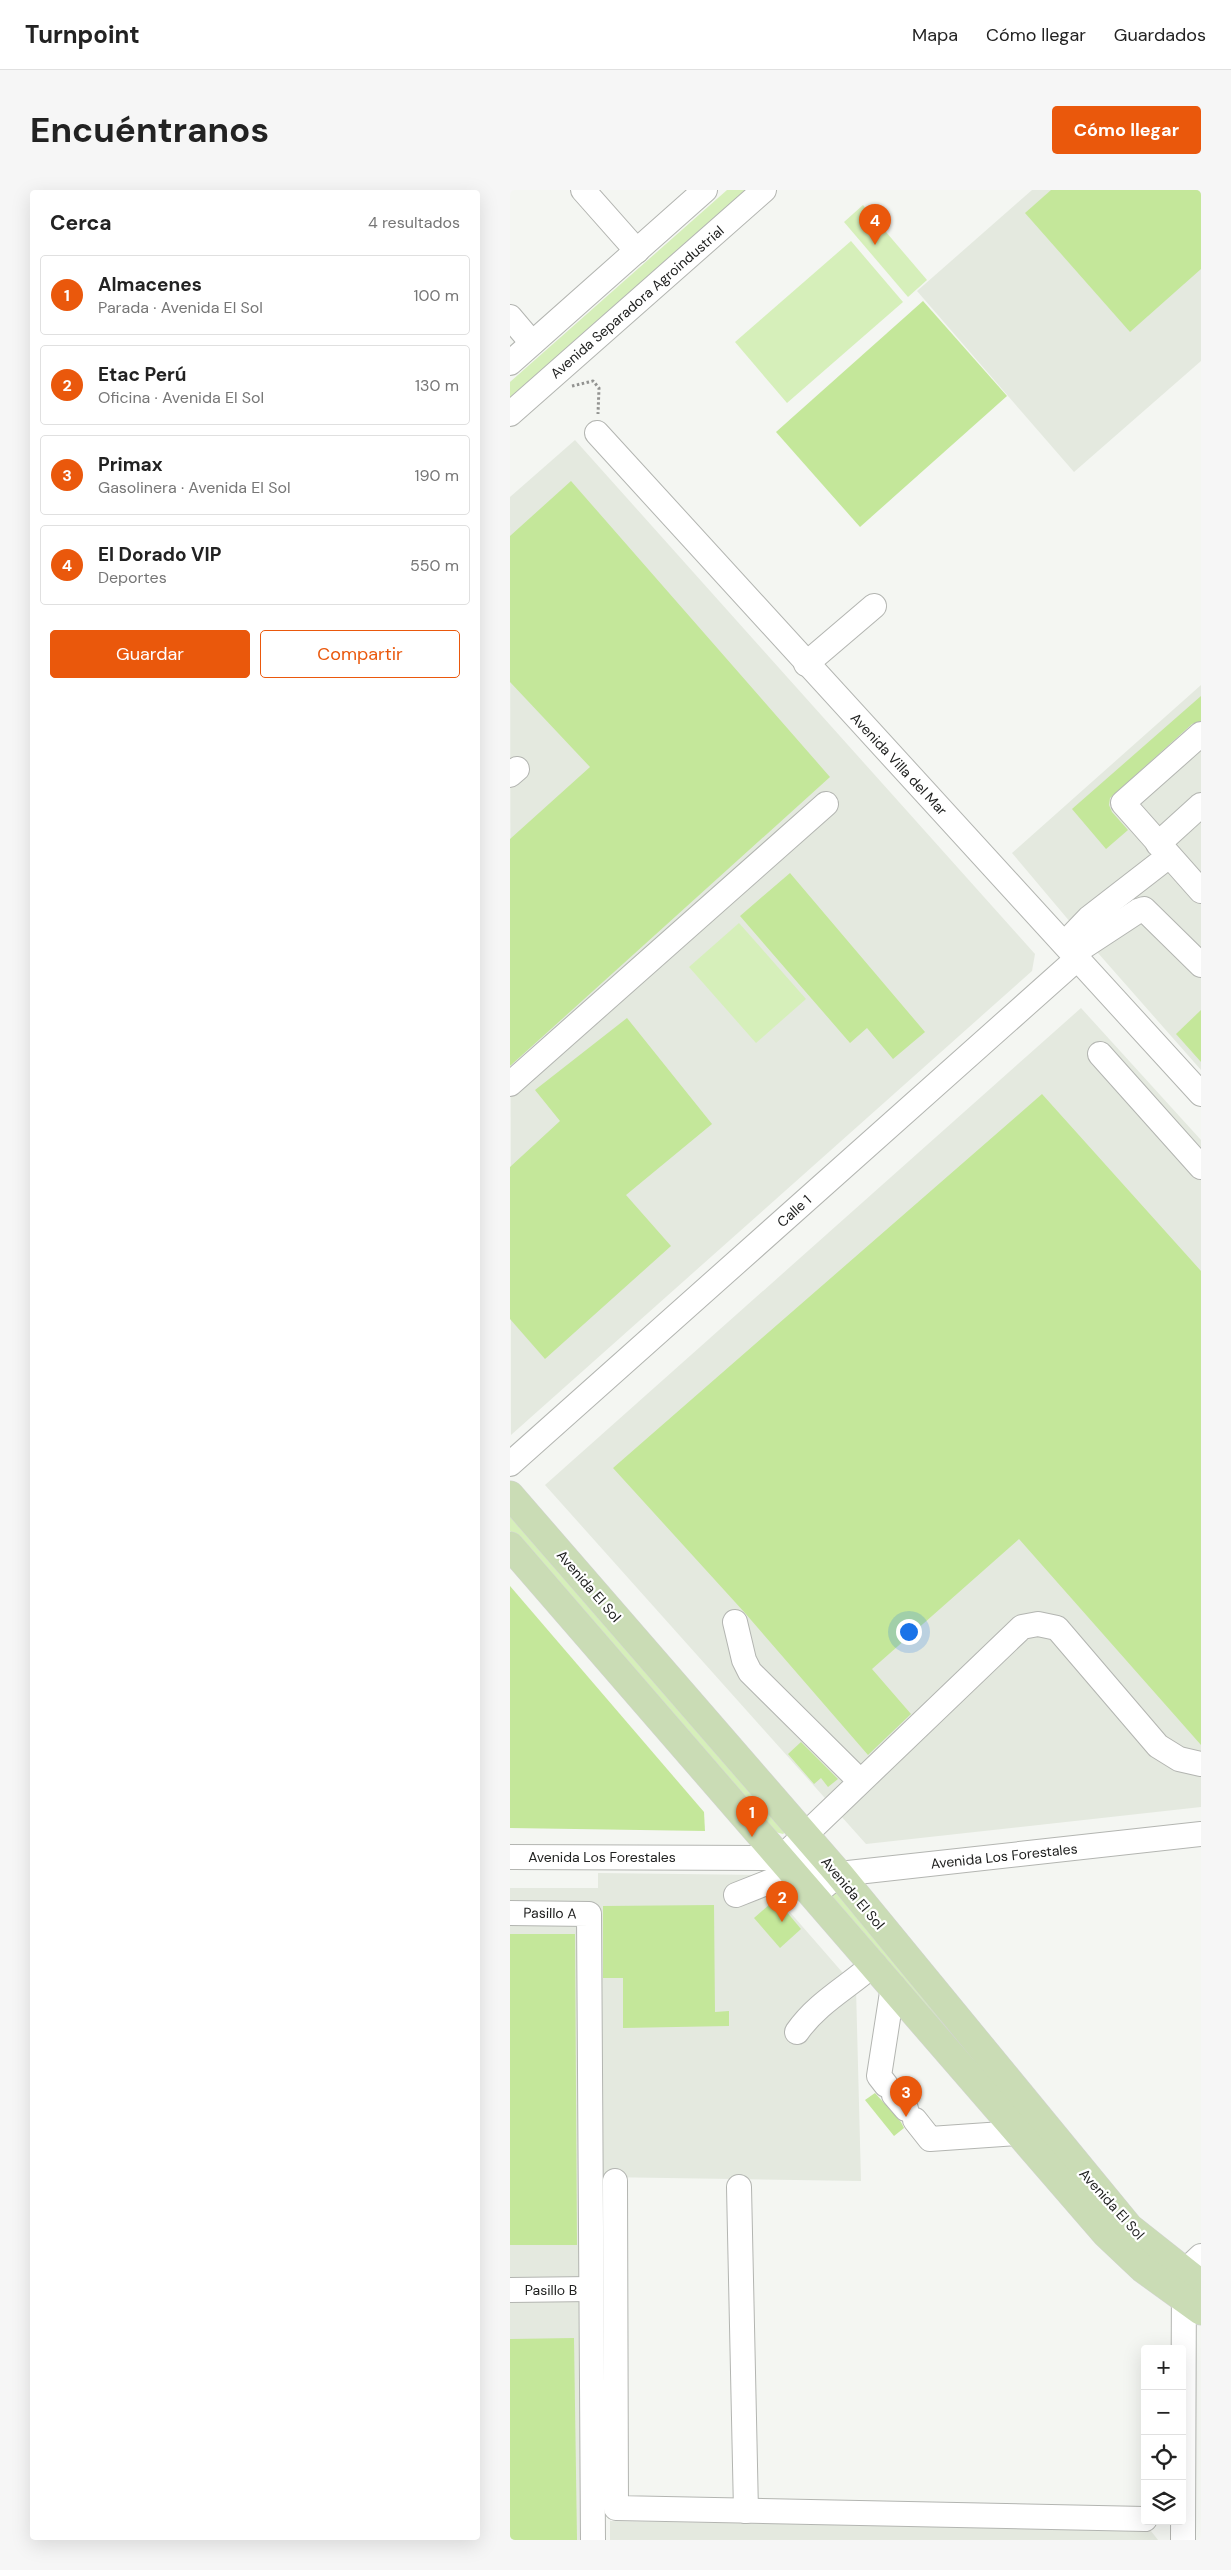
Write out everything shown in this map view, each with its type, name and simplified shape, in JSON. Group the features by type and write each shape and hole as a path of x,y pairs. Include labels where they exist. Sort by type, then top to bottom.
{"main road":[{"name":"Avenida El Sol","path":"510,1496 839,1874 1129,2227 1194,2285"},
{"name":"Avenida El Sol","path":"510,1546 1106,2234 1143,2269 1194,2285"}],"street":[{"path":"583,190 637,251"},
{"path":"510,317 519,348 637,251 705,190"},
{"name":"Avenida Separadora Agroindustrial","path":"510,414 764,190"},
{"name":"Avenida Villa del Mar","path":"597,433 806,664 1201,1094"},
{"path":"806,664 874,606"},
{"path":"1199,884 1164,850 1123,803 1201,734"},
{"path":"510,1084 826,804"},
{"path":"1072,952 1088,918 1164,850 1201,804"},
{"path":"1072,952 1144,909 1201,965"},
{"name":"Calle 1","path":"510,1464 1072,952"},
{"path":"1100,1054 1201,1167"},
{"path":"735,1622 744,1660 750,1672 860,1781"},
{"path":"736,1895 788,1865 805,1836 1022,1627 1038,1624 1057,1628 1158,1746 1179,1759 1201,1764"},
{"name":"Avenida Los Forestales","path":"510,1857 788,1865 839,1874 1201,1834"},
{"path":"814,1895 839,1874"},
{"name":"Pasillo A","path":"510,1913 589,1914 591,2289"},
{"path":"797,2032 807,2018 874,1964"},
{"path":"892,1986 879,2076 930,2139 1017,2133"},
{"path":"615,2181 616,2508 1141,2519"},
{"path":"739,2187 746,2511"},
{"path":"1184,2480 1194,2285"},
{"path":"591,2289 593,2540"},
{"name":"Pasillo B","path":"510,2290 591,2289"},
{"path":"1182,2525 1183,2540"}],"path":[{"path":"566,388 593,381 599,388 597,433"}],"shaded area":[{"path":"1032,190 1201,190 1201,361 1074,472 917,291"},
{"path":"575,440 1035,954 1032,971 511,1435 510,497"},
{"path":"1201,685 1201,1070 1098,953 1099,942 1071,923 1012,853"},
{"path":"1081,1008 1201,1140 1201,1807 866,1844 545,1485"},
{"path":"598,1873 765,1875 775,1889 775,1895 856,1988 861,2181 602,2177 605,2540 510,2540 510,1888 598,1888"},
{"path":"610,2521 1151,2531 1158,2540 610,2540"}],"green space":[{"path":"727,190 750,190 510,401 510,382"},
{"path":"863,205 927,280 908,297 844,222"},
{"path":"851,241 903,302 787,403 735,342"},
{"path":"739,923 806,999 756,1043 689,967"},
{"path":"510,1514 787,1831 783,1834 775,1832 510,1531"},
{"path":"835,1888 1125,2241 830,1896"}],"building":[{"path":"1051,190 1201,190 1201,269 1130,332 1025,213"},
{"path":"923,301 1007,396 860,527 776,432"},
{"path":"571,481 830,777 510,1066 510,839 590,767 510,682 510,536"},
{"path":"1201,696 1201,721 1192,724 1110,798 1109,805 1112,812 1128,830 1106,849 1072,809"},
{"path":"790,873 925,1032 893,1059 867,1028 850,1043 740,916"},
{"path":"1201,1010 1201,1062 1176,1034"},
{"path":"627,1018 712,1124 626,1195 671,1246 545,1359 510,1319 510,1167 560,1121 535,1090"},
{"path":"1042,1094 1201,1271 1201,1745 1019,1539 872,1669 911,1714 868,1755 745,1613 613,1468"},
{"path":"510,1586 704,1812 705,1831 510,1828"},
{"path":"801,1742 838,1779 828,1787 821,1778 814,1784 788,1754"},
{"path":"776,1899 801,1929 780,1948 754,1918"},
{"path":"714,1905 715,2012 729,2011 729,2026 623,2028 623,1978 603,1978 603,1906"},
{"path":"510,1934 575,1934 577,2245 510,2245"},
{"path":"875,2093 901,2122 904,2128 894,2136 865,2100"},
{"path":"574,2338 577,2540 510,2540 510,2339"}],"place":[{"name":"El Dorado VIP","path":"875,245"},
{"name":"Almacenes","path":"752,1837"},
{"name":"Etac Perú","path":"782,1922"},
{"name":"Primax","path":"906,2117"}]}
